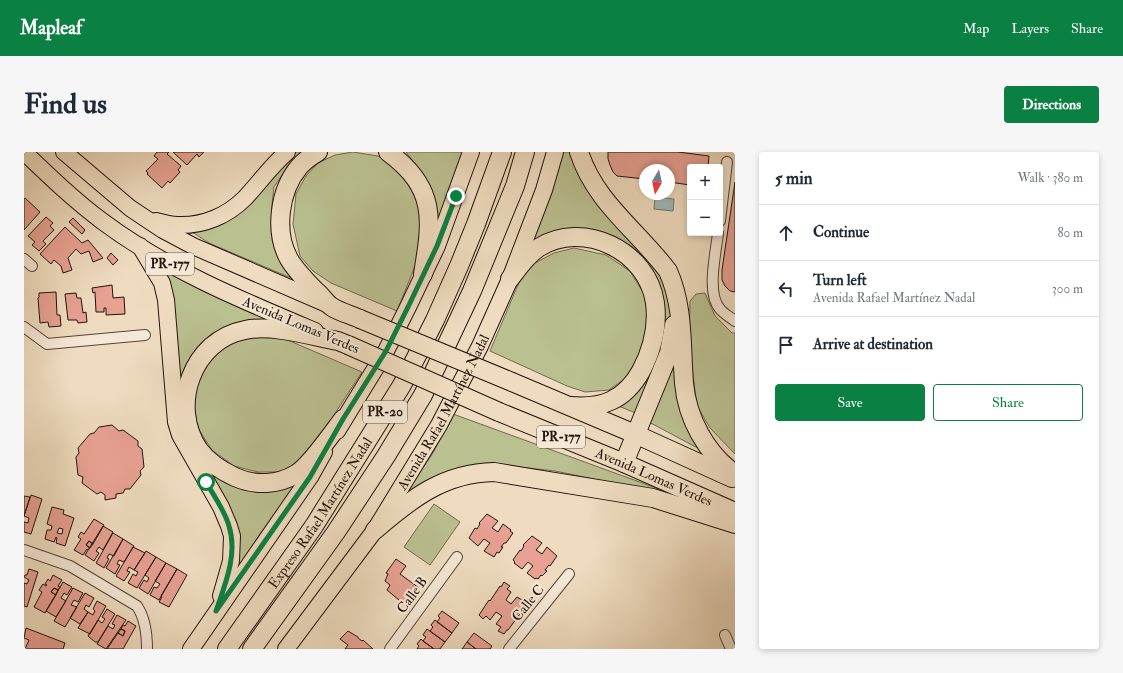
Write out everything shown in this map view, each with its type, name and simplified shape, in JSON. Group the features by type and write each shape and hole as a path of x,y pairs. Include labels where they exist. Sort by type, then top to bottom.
{"highway":[{"path":"318,152 299,167 288,184 283,202 280,227 289,259 313,288 332,307"},
{"path":"388,152 412,173 429,208 430,224 423,274"},
{"name":"Expreso Rafael Martínez Nadal","path":"227,649 314,526 402,385 435,320 456,272 476,224 502,152"},
{"name":"Expreso Rafael Martínez Nadal","path":"252,649 336,532 423,396 472,292 515,186 525,152"},
{"path":"579,152 584,168 601,196 668,271 674,284 678,299 682,332 684,385 691,416 700,435 711,451 735,474"},
{"path":"510,279 524,260 537,248 550,242 579,236 604,241 613,245 632,259 639,266 646,277 655,302 655,332 644,365 636,380 615,399 607,403 586,408 570,406"},
{"path":"624,463 669,353 673,338 678,299"},
{"name":"Avenida Lomas Verdes","path":"332,307 570,406 735,479"},
{"path":"343,343 268,328 246,330 229,334 210,348 197,363 191,377 188,392 187,416 189,429 194,440 200,451 207,459 218,468 242,480 260,483 285,480 303,470 343,419"},
{"name":"Avenida Lomas Verdes","path":"343,343 498,412 624,463 735,512"},
{"path":"375,530 424,492 441,483 471,474 494,472 653,498 735,524"}],"main road":[{"name":"Avenida Lomas Verdes","path":"24,152 57,183 102,221 173,266 256,307 343,343"},
{"name":"Avenida Lomas Verdes","path":"64,152 130,208 148,220 193,246 332,307"},
{"path":"148,220 176,225 189,225 206,222 217,218 231,210 244,198 287,152"},
{"path":"191,649 310,477 343,419 386,351 437,246 471,152"},
{"name":"Avenida Rafael Martínez Nadal","path":"289,648 375,530 439,425 480,346 510,279 544,190 555,152"},
{"path":"140,246 162,283 166,300 176,422 180,435 221,507 232,536 231,561 216,611"}],"street":[{"path":"722,200 727,162"},
{"path":"718,236 713,279 713,294 720,309 735,321"},
{"path":"24,327 47,344 145,336"},
{"path":"24,550 70,566 137,606 144,621 149,648"},
{"name":"Calle B","path":"390,649 457,557"},
{"name":"Calle C","path":"509,649 569,574"},
{"path":"725,635 731,649"}],"green space":[{"path":"293,152 304,152 294,160 274,187 272,222 298,281 209,243 192,232 206,230 223,224 243,208"},
{"path":"353,152 378,156 400,171 423,205 421,251 397,311 331,283 313,271 300,256 293,224 296,194 306,176 318,163 335,155"},
{"path":"406,152 463,152 433,242 432,192 424,176"},
{"path":"561,152 574,152 665,276 672,319 638,414 616,405 663,303 657,277 644,261 555,231 532,241"},
{"path":"574,248 606,255 630,271 644,294 648,317 643,343 634,372 609,390 585,392 567,386 490,351 520,280 535,263 554,253"},
{"path":"166,270 280,323 254,320 235,323 219,331 201,343 187,363 178,382 171,287"},
{"path":"705,293 715,316 732,333 735,333 735,454 710,428 697,406 689,344 690,301 696,294"},
{"path":"248,335 276,335 362,372 306,458 296,465 279,472 258,472 234,466 212,450 197,427 194,404 197,380 209,358 224,345"},
{"path":"677,341 707,453 647,421"},
{"path":"453,414 667,492 667,494 555,471 503,465 404,495 433,453"},
{"path":"201,460 219,475 303,475 239,570 235,567"},
{"path":"434,504 460,522 430,565 404,547"}],"water":[{"path":"655,200 674,200 673,211 654,209"}],"building":[{"path":"157,152 169,152 167,154 181,166 178,170 180,172 170,183 168,181 162,188 147,174 148,173 146,171 158,159 154,156"},
{"path":"173,152 204,152 199,157 197,154 187,165"},
{"path":"608,152 678,152 709,156 708,164 687,164 687,185 675,183 675,164 639,164 639,178 617,176 613,172 608,159"},
{"path":"735,182 735,292 730,291 725,286 722,280 722,270"},
{"path":"25,198 40,212 24,230 24,199"},
{"path":"46,217 53,223 50,226 54,230 43,241 46,244 39,251 32,245 35,242 28,236"},
{"path":"73,218 85,230 82,234 69,222"},
{"path":"65,227 82,243 88,240 103,258 93,262 89,251 81,254 76,249 68,258 72,270 63,273 61,266 54,260 51,264 40,254"},
{"path":"111,253 118,260 113,265 107,258"},
{"path":"112,285 113,298 124,297 125,314 106,315 106,308 104,308 104,312 96,312 95,292 93,293 92,288"},
{"path":"56,292 57,315 60,315 61,326 49,327 48,322 40,323 39,293"},
{"path":"76,293 77,298 81,298 83,313 86,312 87,322 78,323 77,320 68,320 65,294"},
{"path":"112,425 119,431 123,430 138,441 138,446 142,449 144,467 140,471 141,475 130,489 125,489 123,493 116,494 116,498 105,500 105,495 101,492 97,494 82,483 83,477 78,475 76,457 79,453 78,448 90,434 94,433 99,427"},
{"path":"31,495 42,499 31,534 24,532 24,522 28,523 29,518 24,516"},
{"path":"24,496 30,497 24,516"},
{"path":"52,507 64,510 63,514 74,518 65,546 56,543 56,537 54,542 45,539 47,530 51,530 52,526 47,524","holes":["59,528 63,529 62,534 57,533"]},
{"path":"487,514 498,521 492,528 498,532 503,524 513,533 501,547 503,547 499,553 497,552 494,557 484,551 490,543 484,539 478,546 469,538"},
{"path":"94,519 104,525 93,544 89,541 86,545 90,548 88,550 87,549 83,555 74,550 81,539 78,537 81,532 84,534"},
{"path":"103,526 113,532 103,550 99,547 96,551 99,553 94,561 85,555"},
{"path":"113,533 123,539 114,556 109,554 107,558 109,559 104,568 96,563"},
{"path":"532,536 542,543 536,550 542,554 547,547 557,556 545,570 547,571 538,579 535,579 527,573 533,566 528,562 522,569 514,563 515,562 513,560 520,550 521,551 524,546 523,545"},
{"path":"123,539 134,546 124,562 119,560 117,564 120,565 115,574 106,568"},
{"path":"89,541 93,544 90,548 86,545"},
{"path":"133,547 145,553 134,570 129,567 127,571 130,572 124,581 116,576"},
{"path":"146,551 156,557 137,588 128,583 133,574 136,576 138,572 134,570"},
{"path":"156,557 166,563 148,594 139,588 144,580 147,582 149,578 145,575"},
{"path":"396,559 406,566 400,574 419,588 406,606 387,590 390,585 385,581 388,574 386,573"},
{"path":"166,563 177,569 159,600 150,595 154,587 157,588 160,584 155,581"},
{"path":"29,569 38,572 27,607 24,606 24,583 27,584 29,580 24,577 27,575"},
{"path":"177,569 187,575 169,607 159,602"},
{"path":"53,575 62,580 58,586 60,587 58,590 54,588 51,592 56,595 45,613 34,607 42,592 39,590 43,584 46,586 47,585 45,584 48,579 50,581"},
{"path":"63,582 72,587 67,595 64,593 61,598 66,601 56,617 46,611"},
{"path":"504,582 510,586 507,589 511,592 506,600 511,604 517,597 522,600 524,597 529,602 504,634 498,631 501,627 496,624 502,616 496,612 490,620 486,616 483,619 479,615"},
{"path":"54,588 58,590 56,595 51,592"},
{"path":"73,588 83,593 78,602 74,600 71,605 77,607 65,627 54,621"},
{"path":"85,593 94,598 89,607 86,605 84,609 88,612 80,624 70,618"},
{"path":"97,601 106,606 90,634 78,628 88,612 93,615 95,611 93,609"},
{"path":"107,609 115,614 98,642 95,642 88,636 98,620 102,623 105,619 102,617"},
{"path":"442,611 459,623 452,633 437,622 440,618 438,616"},
{"path":"117,615 126,620 106,649 97,644 108,626 113,629 115,625 112,624"},
{"path":"435,620 452,633 445,642 430,631 433,627 431,625"},
{"path":"128,621 136,626 123,649 107,649 118,633 123,636 125,631 121,629"},
{"path":"26,628 65,643 63,649 25,649 29,640 24,638"},
{"path":"121,629 125,631 123,636 118,633"},
{"path":"427,629 445,642 440,649 434,649 423,641 426,637 423,635"},
{"path":"348,631 362,641 363,640 373,649 345,649 348,645 340,639"},
{"path":"474,633 492,646 490,649 476,649 467,642"},
{"path":"421,639 434,649 417,649 419,646 417,644"},
{"path":"467,642 476,649 462,649"}],"route":[{"path":"206,482 221,507 232,536 231,561 216,611 310,477 343,419 386,351 437,246 456,196"}]}
